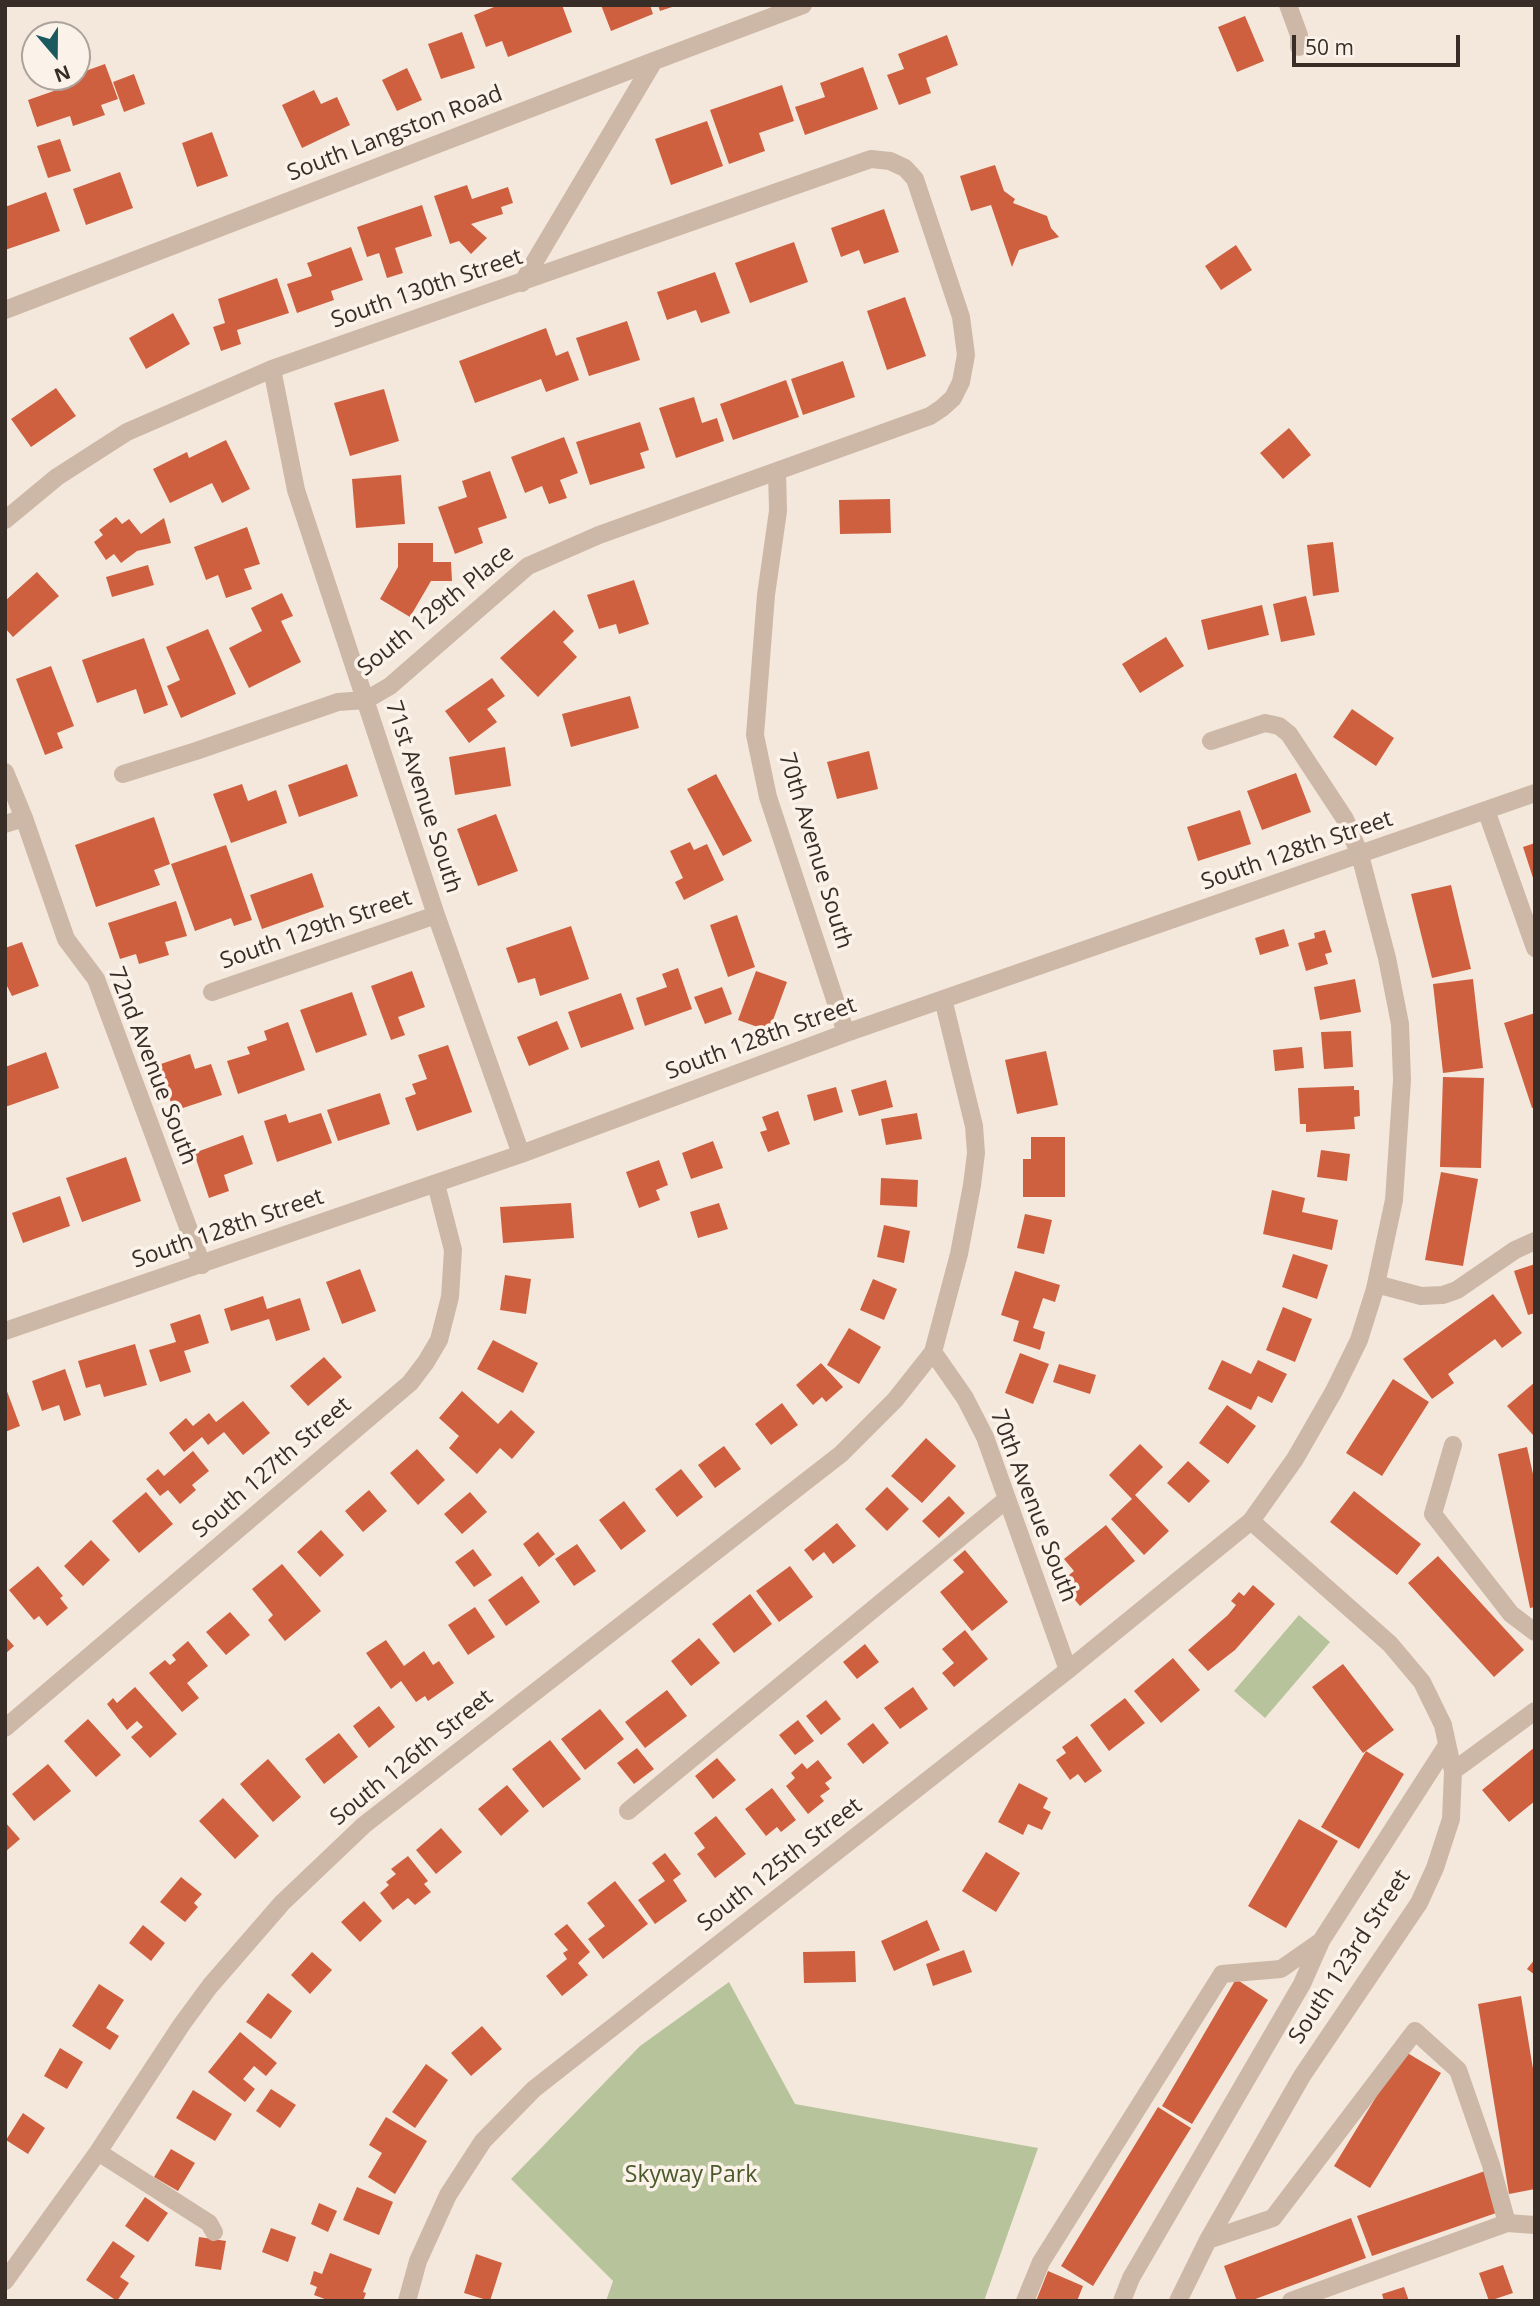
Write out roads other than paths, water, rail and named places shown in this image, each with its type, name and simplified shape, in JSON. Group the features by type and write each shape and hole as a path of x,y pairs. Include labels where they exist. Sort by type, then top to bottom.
{"street":[{"name":"South Langston Road","path":"5,310 803,5"},
{"path":"1288,5 1299,35 1299,47"},
{"path":"522,283 653,61"},
{"name":"South 130th Street","path":"5,520 57,477 127,432 272,369 871,159 905,168 915,179 961,317 966,355 961,382"},
{"name":"71st Avenue South","path":"272,369 296,491 436,915 521,1154"},
{"name":"South 129th Place","path":"123,774 338,702 366,700 390,686 528,566 599,534 930,416 953,398 961,382"},
{"name":"70th Avenue South","path":"777,471 778,512 765,595 755,735 768,797 846,1033"},
{"name":"South 125th Street","path":"407,2301 418,2261 447,2195 483,2141 534,2089 1068,1670 1251,1521 1296,1459 1334,1391 1359,1340 1376,1284 1394,1200 1402,1080 1400,1024 1387,958 1360,855 1345,819 1289,734 1279,726 1265,723 1211,741"},
{"name":"72nd Avenue South","path":"5,772 66,939 96,979 202,1265"},
{"name":"South 128th Street","path":"5,1331 436,1184 846,1033 1535,793"},
{"path":"1486,810 1535,948"},
{"path":"5,824 24,818"},
{"name":"South 129th Street","path":"212,992 436,915"},
{"path":"933,1352 959,1254 976,1153 974,1126 943,999"},
{"name":"South 127th Street","path":"5,1728 410,1382 426,1362 439,1340 450,1297 453,1250 436,1184"},
{"path":"1376,1284 1421,1296 1443,1295 1457,1290 1504,1257 1535,1241"},
{"name":"70th Avenue South","path":"933,1352 965,1398 985,1437 1068,1670"},
{"name":"South 126th Street","path":"5,2281 98,2152 181,2024 282,1903 364,1825 841,1454 895,1399 933,1352"},
{"path":"1453,1445 1433,1514 1511,1614 1535,1632"},
{"path":"628,1811 1007,1499"},
{"name":"South 123rd Street","path":"1178,2301 1208,2239 1302,2076 1419,1903 1435,1868 1451,1819 1453,1772 1443,1726 1422,1682 1390,1644 1251,1521"},
{"path":"1453,1772 1535,1711"},
{"path":"1122,2301 1131,2278 1302,1984 1321,1941 1447,1745"},
{"path":"1025,2301 1041,2262 1222,1974 1281,1969 1321,1941"},
{"path":"1208,2239 1273,2218 1415,2031 1458,2070 1491,2165 1507,2223"},
{"path":"98,2152 209,2223 214,2232"},
{"path":"1291,2301 1507,2223 1535,2225"}],"park label":[{"name":"Skyway Park","path":"691,2175"}]}
